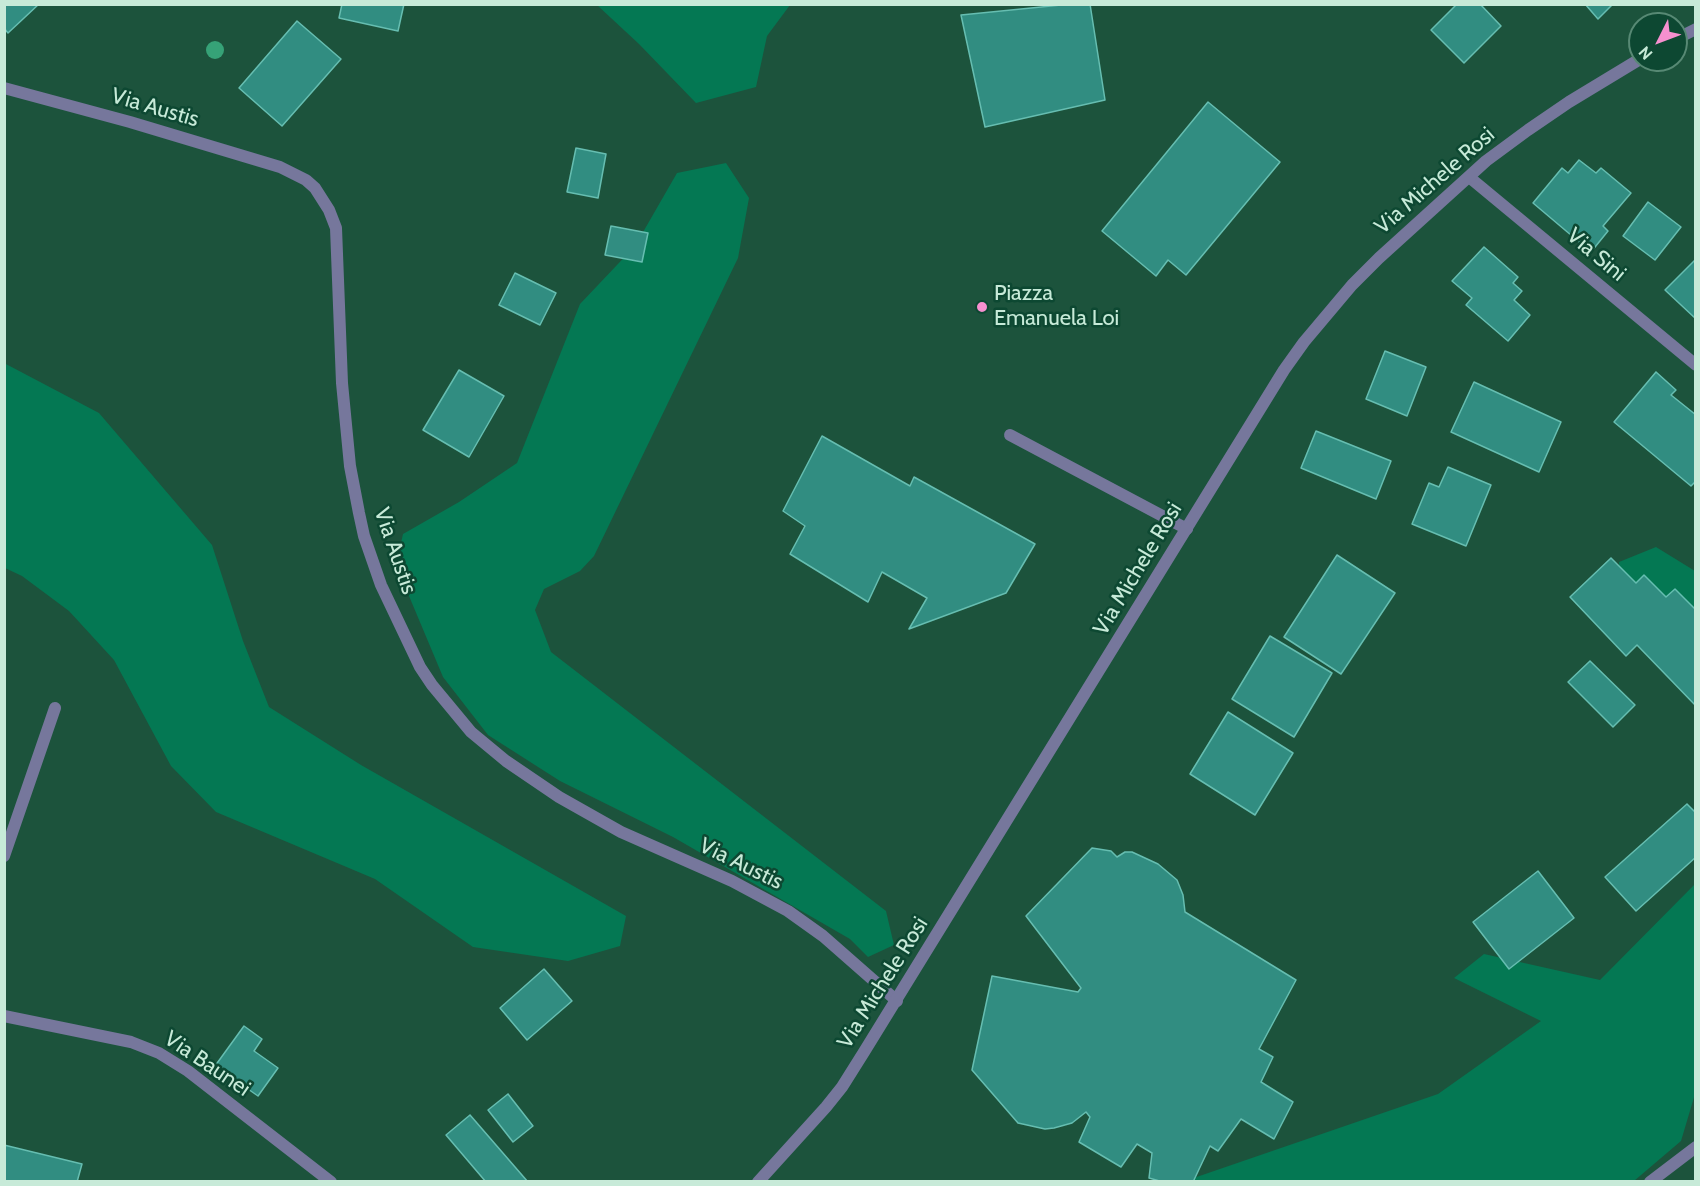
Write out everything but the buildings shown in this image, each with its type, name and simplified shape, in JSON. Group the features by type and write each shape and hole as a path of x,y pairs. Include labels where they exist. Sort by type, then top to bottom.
{"street":[{"name":"Via Michele Rosi","path":"758,1182 842,1087 1284,370 1326,315 1379,258 1469,177 1528,130 1628,66"},
{"name":"Via Austis","path":"4,88 130,122 280,167 306,180 315,188 329,210 336,228 342,383 350,466 358,513 381,585 420,667 432,685 471,732 513,766 559,797 621,832 732,881 788,911 822,936 897,1001"},
{"name":"Via Sini","path":"1469,177 1695,365"},
{"path":"1010,435 1188,529"},
{"path":"4,856 55,708"},
{"name":"Via Baunei","path":"4,1016 131,1042 159,1053 188,1071 331,1182"},
{"path":"1650,1182 1695,1147"}],"green space":[{"path":"597,5 790,5 767,36 756,87 696,103 639,44"},
{"path":"726,163 749,198 738,258 594,556 580,571 544,589 535,610 551,652 886,911 894,945 868,957 850,939 673,837 560,781 488,735 443,677 396,565 403,534 459,502 517,463 580,304 635,246 677,173"},
{"path":"4,363 99,413 212,545 243,641 269,707 361,765 626,916 620,946 568,961 473,947 375,879 216,812 171,766 114,660 69,611 22,576 5,568"},
{"path":"1656,547 1695,571 1695,693 1621,625 1619,562"},
{"path":"1695,884 1695,1094 1681,1141 1634,1181 1182,1182 1438,1094 1541,1021 1454,978 1484,954 1600,980"}],"place":[{"name":"Piazza Emanuela Loi","path":"982,307"}]}
